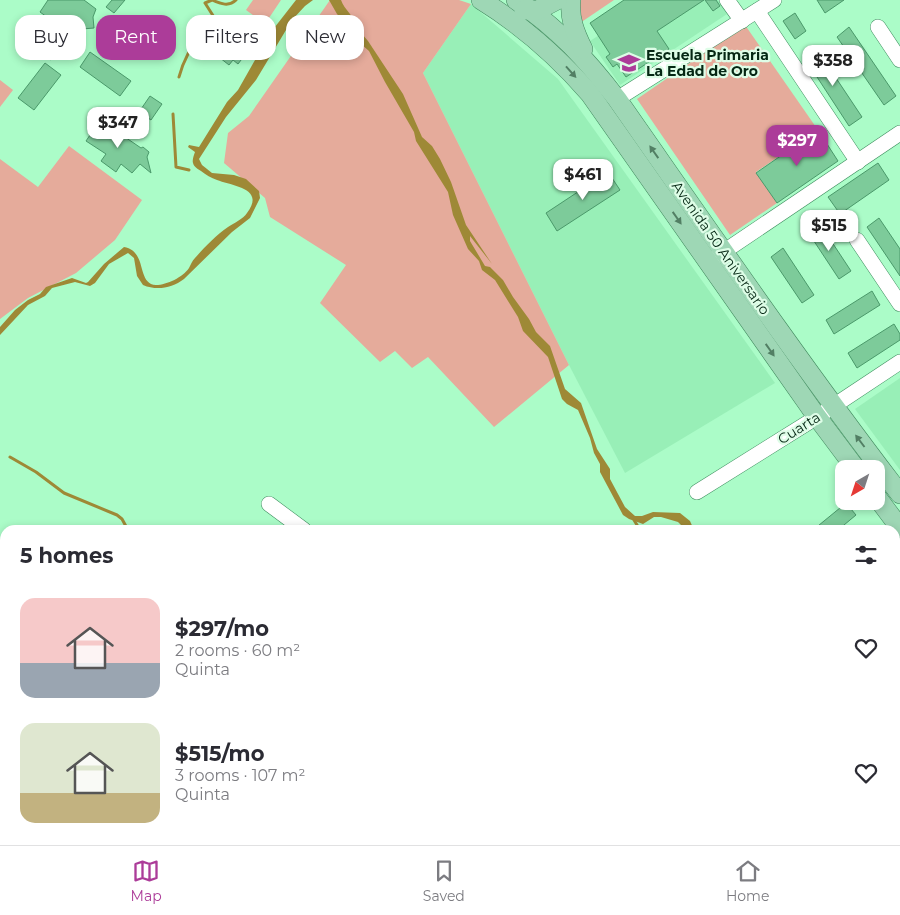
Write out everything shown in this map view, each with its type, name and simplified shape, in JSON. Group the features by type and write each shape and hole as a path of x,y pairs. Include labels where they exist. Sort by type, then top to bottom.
{"main road":[{"name":"Avenida 50 Aniversario","path":"481,0 536,39 568,69 664,183 716,257 817,417 849,460"},
{"path":"492,0 514,8 545,7 556,0"},
{"name":"Avenida 50 Aniversario","path":"516,0 535,6 590,64 618,99 664,183"},
{"path":"571,0 572,27 590,64"},
{"path":"535,6 532,21 536,39"},
{"name":"Avenida 50 Aniversario","path":"716,257 900,494"},
{"path":"885,508 898,525"}],"street":[{"path":"727,0 742,21"},
{"path":"618,99 774,0"},
{"path":"756,11 858,162"},
{"path":"878,27 900,60"},
{"path":"716,257 858,162 898,139"},
{"path":"857,240 900,304"},
{"name":"Cuarta","path":"697,492 817,417 900,362"},
{"path":"269,504 297,525"}],"shaded area":[{"path":"253,0 281,0 271,15 253,15 246,10"},
{"path":"296,0 313,0 297,15 286,15 286,30 276,47 276,26"},
{"path":"329,0 341,0 351,15 338,15"},
{"path":"330,0 459,0 471,4 423,73 569,365 494,427 428,357 412,368 395,351 380,362 320,303 346,265 270,217 265,198 224,163 228,133 249,116 288,60 364,60 364,15 320,15"},
{"path":"578,0 614,0 580,23"},
{"name":"Escuela Primaria La Edad de Oro","path":"653,0 718,0 727,14 620,85 590,41"},
{"path":"471,4 558,79 775,383 625,473 423,73"},
{"path":"745,25 818,130 756,172 777,203 730,235 637,99"},
{"path":"364,36 403,94 422,137 432,146 440,159 451,182 466,225 492,264 470,236 470,241 485,266 490,267 503,280 536,332 550,346 565,389 581,403 597,449 610,469 610,479 625,507 635,516 642,516 653,512 680,513 690,521 692,525 681,525 678,522 661,517 654,517 643,524 623,515 600,472 600,464 578,410 562,399 548,357 523,331 518,317 495,280 482,270 479,261 468,249 453,215 448,192 416,141 414,132 369,51 364,47"},
{"path":"255,60 268,60 256,80 226,117 199,159 202,165 212,173 234,175 246,179 259,191 260,198 250,218 232,232 184,279 174,285 154,288 143,285 137,276 134,258 128,253 109,264 95,283 90,286 75,282 52,288 45,296 28,305 0,335 0,327 15,310 40,294 46,287 72,278 88,282 104,264 124,247 136,254 143,274 150,283 160,285 174,280 189,268 194,259 215,237 245,215 252,205 250,193 238,186 213,178 197,169 193,162 195,152 188,147 189,145 199,147 227,102 238,90"},
{"path":"0,80 13,90 0,107"},
{"path":"69,146 142,200 115,240 76,273 28,298 0,319 0,159 38,187"},
{"path":"900,378 900,470 855,409"}],"building":[{"path":"48,0 84,0 96,9 93,17 94,28 86,29 86,15 44,15 40,12"},
{"path":"112,0 125,0 114,13 106,7"},
{"name":"Escuela Primaria La Edad de Oro","path":"624,0 704,0 657,31 669,49 626,77 617,64 613,67 606,57 610,54 590,23"},
{"path":"705,0 716,0 720,6 713,11"},
{"path":"817,0 844,0 825,13"},
{"path":"795,13 806,31 795,39 783,21"},
{"path":"849,27 896,96 884,105 837,37"},
{"path":"816,48 862,117 849,126 804,57"},
{"path":"90,52 96,56 96,60 101,60 131,81 120,96 80,67"},
{"path":"223,60 233,60 229,65"},
{"path":"233,60 241,60 238,64"},
{"path":"45,63 61,75 34,110 18,98"},
{"path":"150,96 162,104 151,120 139,112"},
{"path":"100,120 149,152 147,157 151,173 140,164 132,173 121,164 116,172 101,161 106,154 86,141"},
{"path":"818,130 838,161 777,203 756,173"},
{"path":"878,163 889,180 840,214 828,197"},
{"path":"608,172 620,190 557,231 546,213"},
{"path":"879,218 900,249 900,276 867,227"},
{"path":"820,224 851,271 839,279 808,232"},
{"path":"783,248 814,295 802,303 771,257"},
{"path":"872,291 880,305 834,334 826,320"},
{"path":"894,324 900,334 900,340 857,368 848,353"},
{"path":"837,510 852,510 856,515 844,525 819,525"}],"waterway":[{"path":"179,77 191,48 199,39 219,25 205,3 212,0 228,4 236,0"},
{"path":"173,114 176,167 189,170"},
{"path":"10,457 36,472 64,493 117,515 125,525"},
{"path":"634,520 637,525"}],"place":[{"name":"Escuela Primaria La Edad de Oro","path":"629,63"}]}
